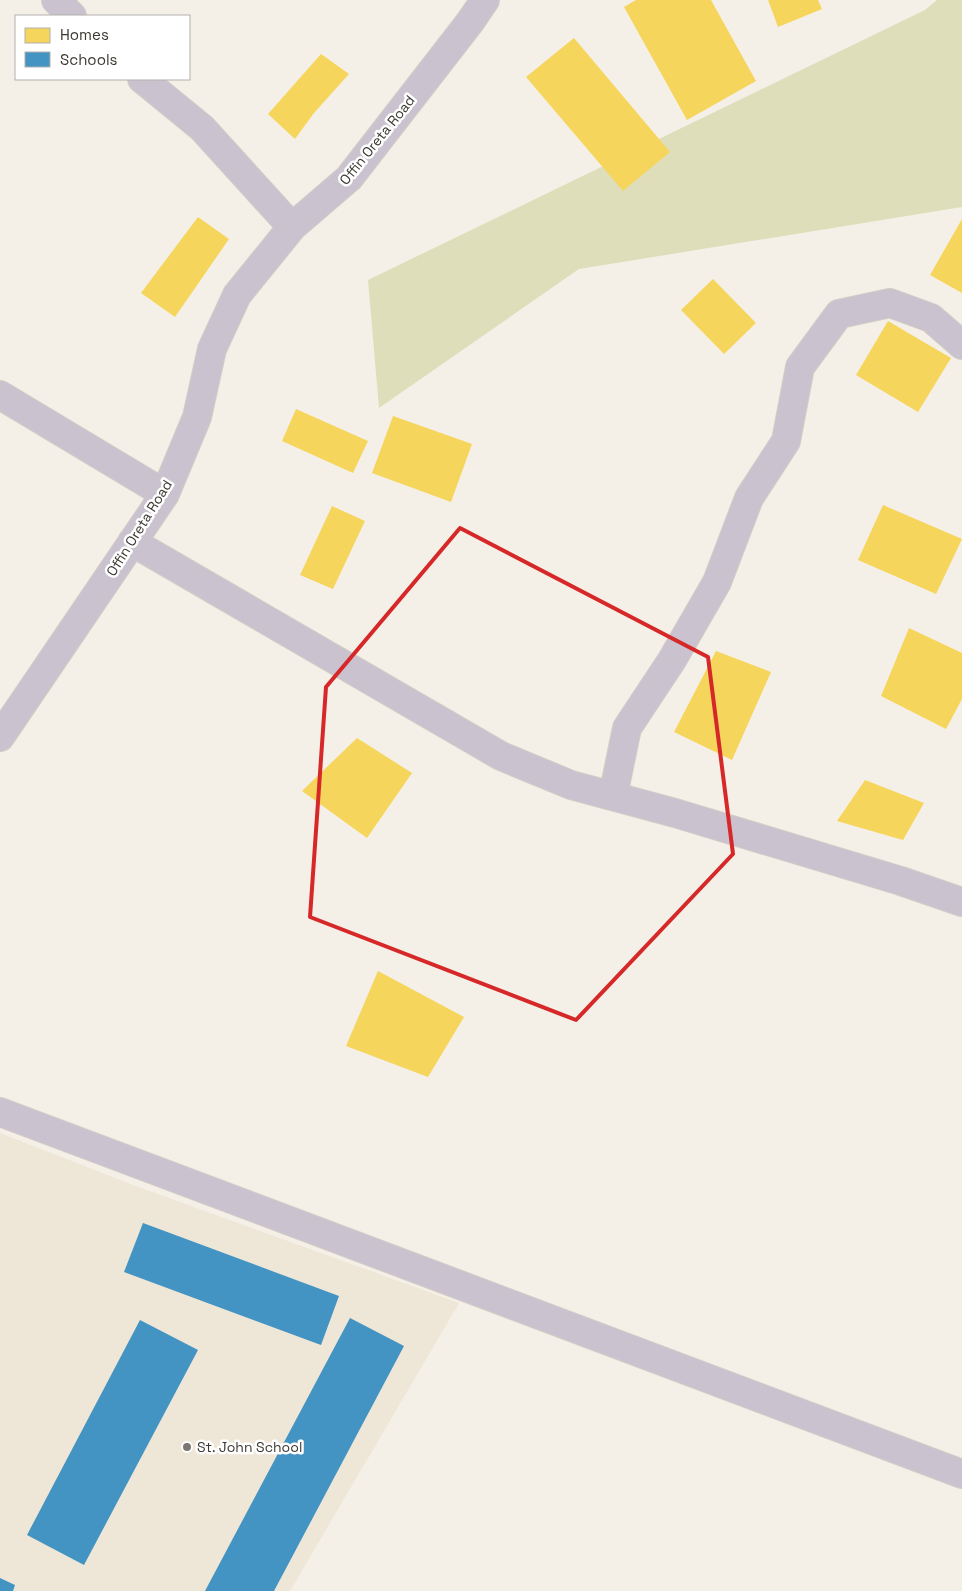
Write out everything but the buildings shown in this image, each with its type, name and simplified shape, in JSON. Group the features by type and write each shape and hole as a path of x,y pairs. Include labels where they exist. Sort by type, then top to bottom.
{"street":[{"path":"56,0 71,15"},
{"name":"Offin Oreta Road","path":"0,737 164,494 196,417 212,349 236,296 292,228 349,178 470,22 484,0"},
{"path":"143,80 202,128 292,228"},
{"path":"613,796 627,728 672,660 717,582 749,498 786,441 800,367 839,314 890,303 931,318 962,345"},
{"path":"0,395 164,494"},
{"path":"132,542 501,756 571,785 675,813 900,881 962,902"},
{"path":"0,1112 962,1474"}],"highlighted area":[{"path":"460,528 708,657 733,854 576,1020 310,917 326,687"}],"shaded area":[{"name":"St. John School","path":"0,1133 141,1188 459,1303 290,1591 0,1591"}],"green space":[{"path":"937,0 962,0 962,207 579,269 379,408 368,280 925,10"}],"place":[{"name":"St. John School","path":"187,1447"}]}
